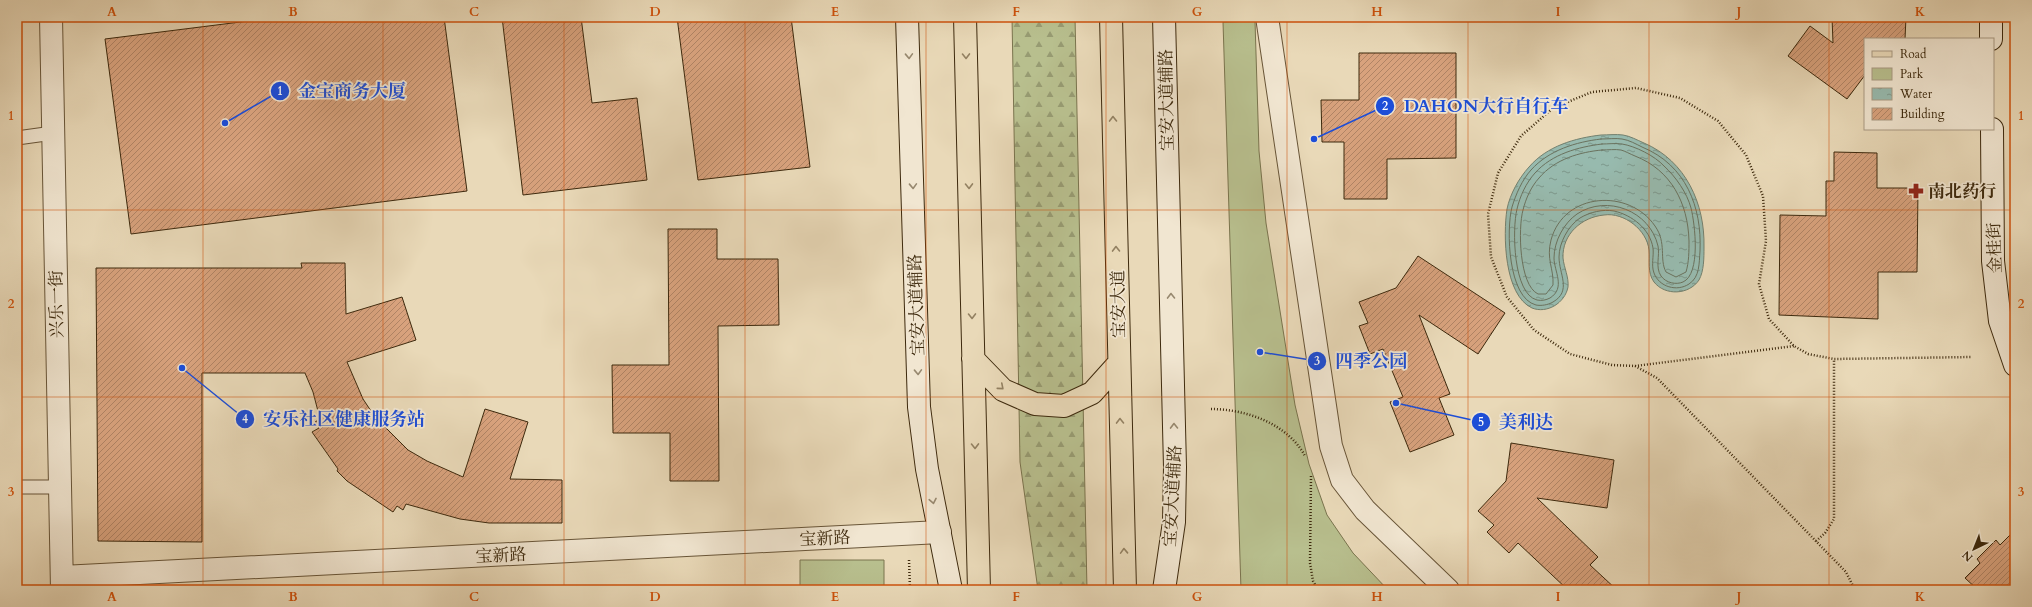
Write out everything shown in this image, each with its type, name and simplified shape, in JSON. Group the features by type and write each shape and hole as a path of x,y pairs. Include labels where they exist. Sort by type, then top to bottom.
{"main road":[{"path":"965,17 978,590"},
{"name":"宝安大道","path":"1111,17 1125,590"},
{"path":"973,359 1003,390 1035,404 1064,406 1092,393 1119,363"}],"street":[{"name":"兴乐一街","path":"51,17 62,584"},
{"name":"宝安大道辅路","path":"908,17 919,407 927,469 951,590"},
{"name":"宝安大道辅路","path":"1164,17 1175,467 1174,522 1164,590"},
{"path":"1266,17 1331,446 1342,480 1365,510 1448,590"},
{"path":"1991,17 1991,38"},
{"name":"金桂街","path":"1992,130 1993,261 2000,321 2015,365"},
{"name":"宝新路","path":"62,584 940,532"}],"lane":[{"path":"17,138 53,132"},
{"path":"17,488 60,487"}],"path":[{"path":"1794,346 1635,366 1612,365 1570,354 1534,330 1507,297 1491,257 1488,214 1498,173 1521,136 1553,108 1592,92 1636,88 1680,98 1718,121 1746,155 1764,196 1766,241 1759,284 1769,319 1794,346 1808,354 1834,359 1972,357"},
{"path":"1816,541 1825,533 1834,519 1834,359"},
{"path":"1635,366 1657,378 1846,572 1855,590"},
{"path":"1211,409 1239,412 1274,425 1294,441 1306,458"},
{"path":"1310,470 1312,482 1310,562 1313,581 1318,590"}],"green space":[{"path":"1012,17 1075,17 1087,590 1038,590 1020,462"},
{"path":"1255,21 1259,151 1266,223 1295,405 1309,464 1327,515 1353,553 1388,590 1241,590 1223,22"},
{"path":"800,560 884,560 884,590 800,590"}],"water":[{"path":"1601,135 1623,135 1631,137 1659,151 1682,172 1697,200 1701,215 1704,251 1701,276 1695,285 1689,289 1677,292 1664,290 1654,282 1650,274 1649,250 1644,236 1639,229 1626,219 1619,216 1596,216 1581,223 1575,228 1566,241 1563,258 1568,287 1563,298 1554,306 1544,310 1532,308 1523,301 1516,291 1511,278 1508,263 1505,234 1507,209 1510,198 1515,186 1525,171 1544,154 1562,144 1581,138"}],"building":[{"path":"280,17 444,17 467,191 131,234 105,39"},
{"path":"502,17 581,17 592,103 637,98 647,180 523,195"},
{"path":"677,17 791,17 810,167 698,180"},
{"path":"1832,17 1906,17 1905,38 1864,38 1864,76 1847,99 1788,56 1810,26 1833,43"},
{"path":"1359,53 1456,53 1456,158 1387,159 1387,199 1344,199 1344,142 1322,142 1321,100 1359,100"},
{"path":"1834,152 1877,153 1877,188 1918,188 1917,272 1878,272 1878,319 1779,315 1780,215 1826,216 1826,181 1834,181"},
{"path":"668,229 717,229 717,259 778,259 779,325 718,326 719,481 670,481 670,433 613,433 612,365 669,365"},
{"path":"1418,256 1505,313 1478,354 1419,315 1450,394 1439,398 1454,435 1410,452 1390,402 1403,397 1383,349 1370,354 1359,326 1368,323 1359,302 1396,288"},
{"path":"301,263 345,263 346,314 402,297 416,340 347,362 363,399 375,417 408,450 427,461 463,477 485,409 528,422 510,479 562,480 562,523 489,523 460,519 406,504 403,510 397,506 393,512 347,481 337,471 338,469 312,432 319,428 315,422 320,419 313,392 305,373 202,373 202,542 98,541 96,268 302,268"},
{"path":"1511,443 1614,460 1607,508 1537,498 1598,557 1590,565 1617,590 1568,590 1518,543 1509,553 1487,532 1494,525 1478,511 1506,481"},
{"path":"2015,530 2015,590 1978,590 1965,578 1980,563 1977,559 1996,540 2000,545"}],"place":[{"name":"金宝商务大厦","path":"225,123"},
{"name":"DAHON大行自行车","path":"1314,139"},
{"name":"南北药行","path":"1916,191"},
{"name":"四季公园","path":"1260,352"},
{"name":"安乐社区健康服务站","path":"182,368"},
{"name":"美利达","path":"1396,403"}]}
